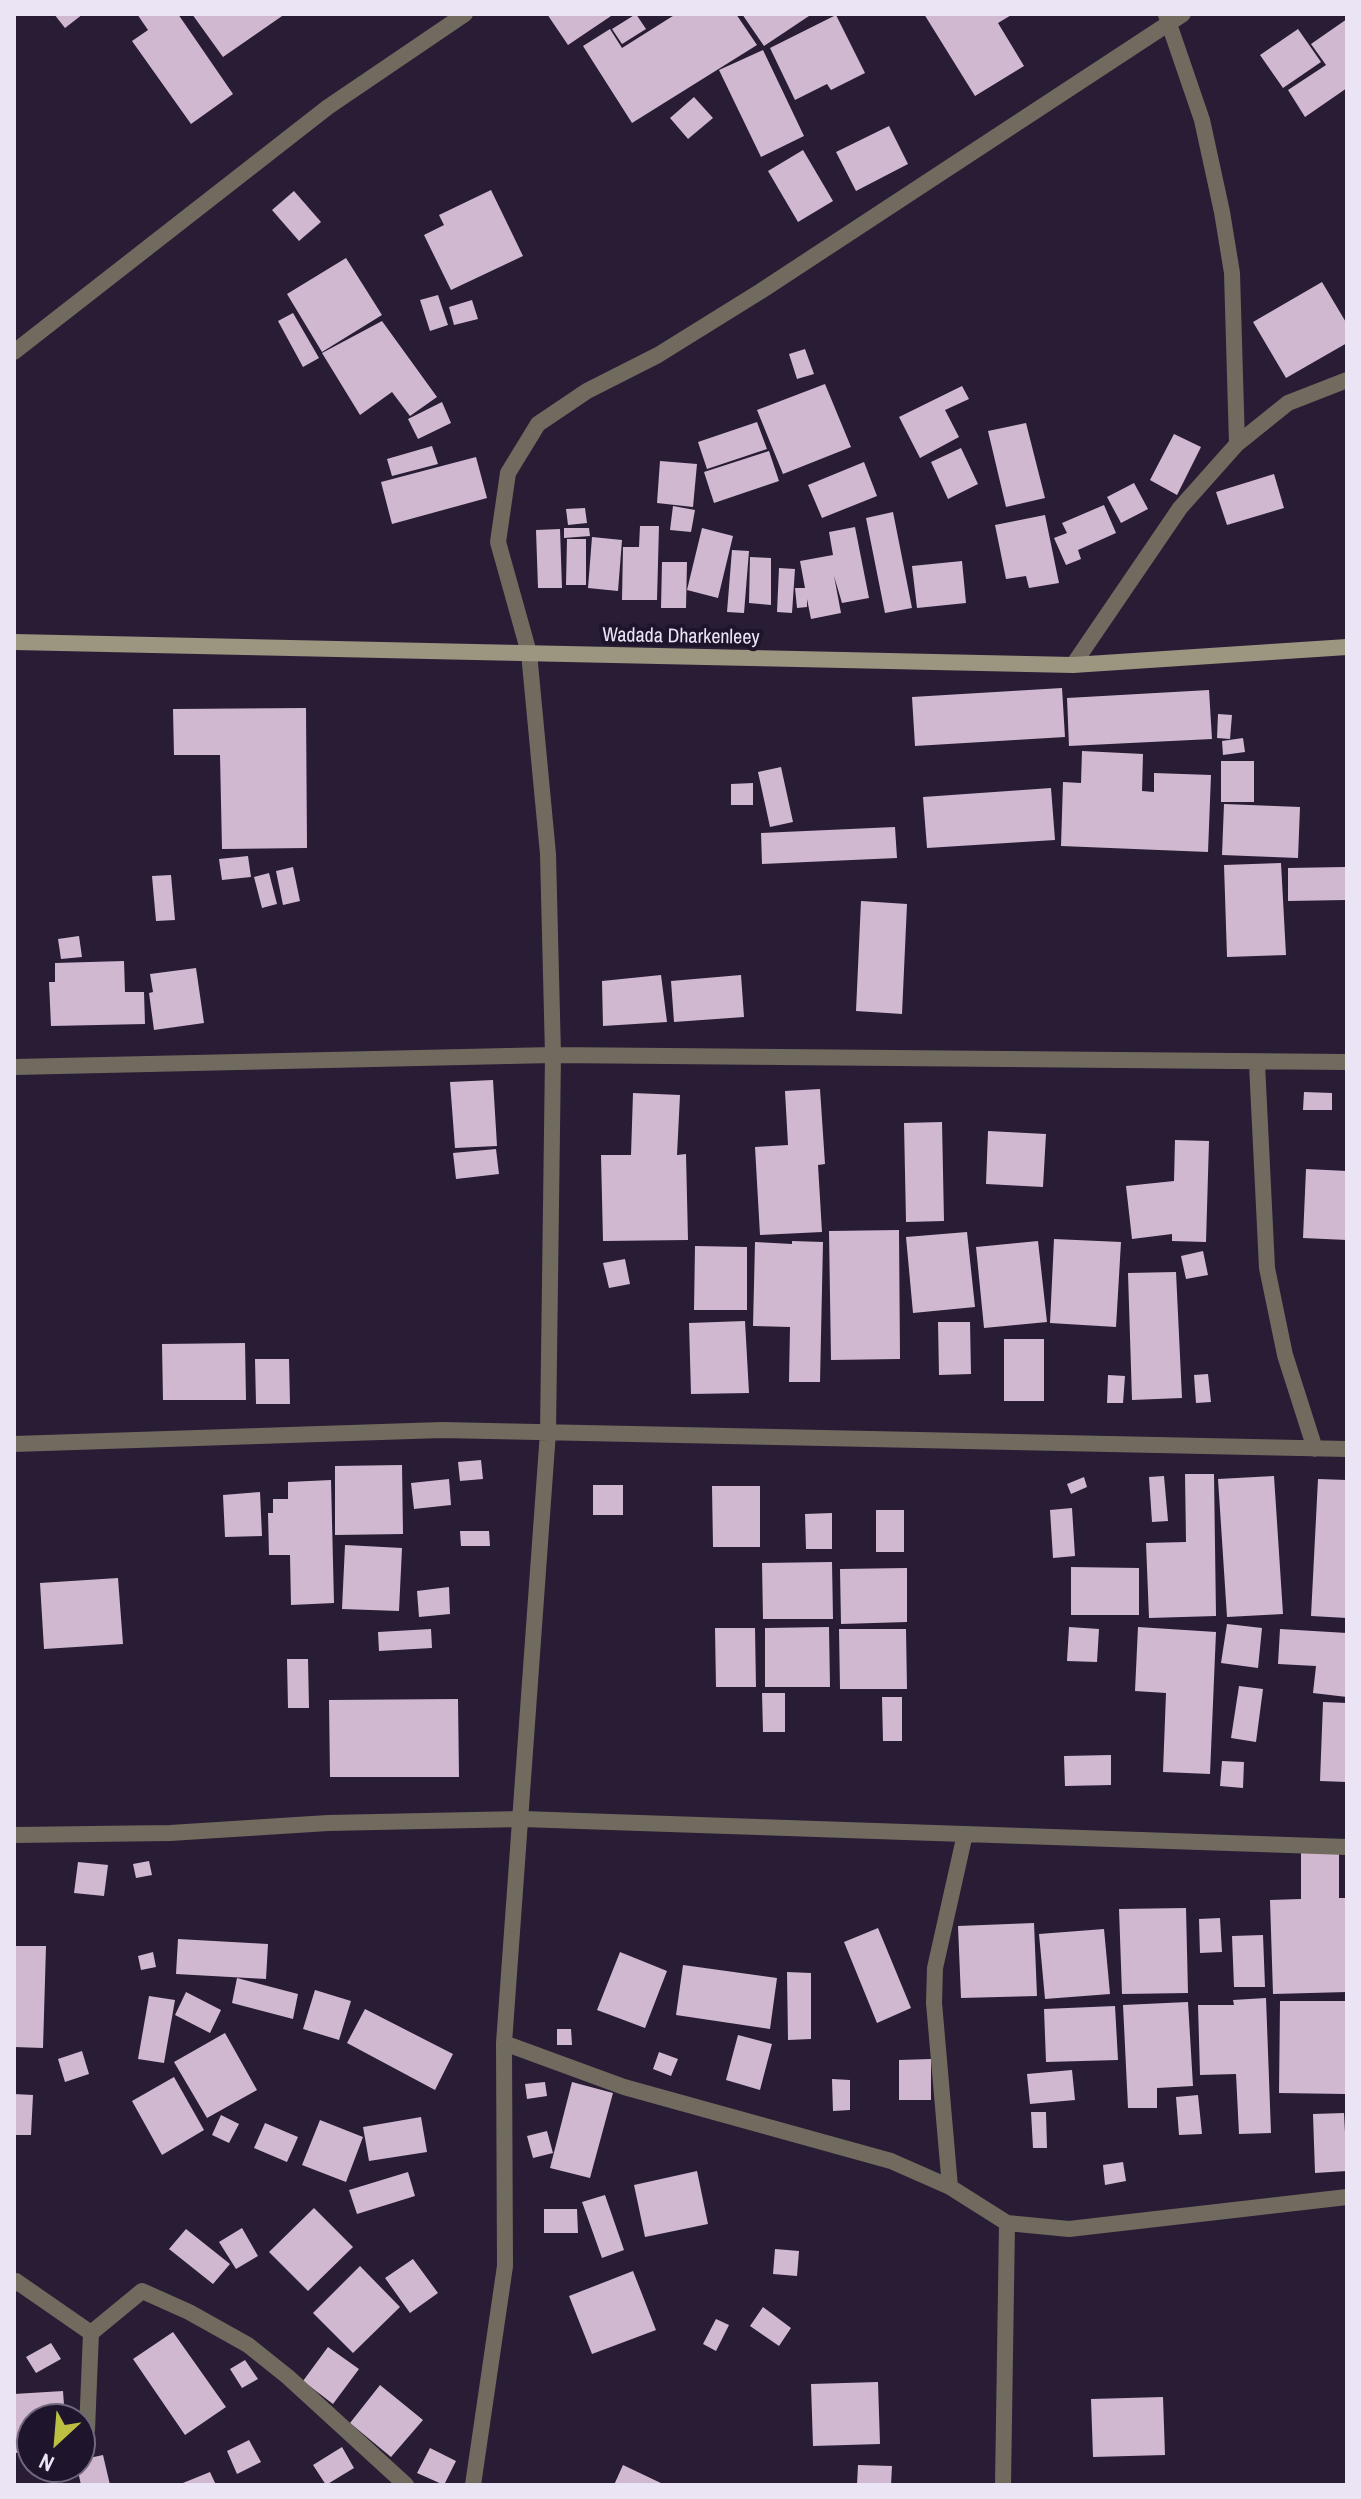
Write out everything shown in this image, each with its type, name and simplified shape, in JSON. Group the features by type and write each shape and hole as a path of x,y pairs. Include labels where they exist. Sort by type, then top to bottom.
{"main road":[{"name":"Wadada Dharkenleey","path":"14,642 1073,665 1347,647"}],"street":[{"path":"14,352 328,107 465,14"},
{"path":"473,2485 505,2266 504,2043 548,1432 553,1055 548,854 529,653 498,542 508,473 538,424 587,391 658,355 761,291 1173,17 1202,120 1232,273 1237,444"},
{"path":"1073,665 1180,508 1237,444 1288,403 1347,380"},
{"path":"14,1067 553,1055 1257,1064 1347,1062"},
{"path":"1257,1064 1267,1268 1285,1355 1315,1449"},
{"path":"14,1444 442,1430 1347,1449"},
{"path":"14,1835 170,1833 328,1823 522,1819 1347,1847"},
{"path":"950,2187 934,2003 935,1968 965,1834"},
{"path":"504,2043 624,2087 891,2161 950,2187 1007,2223 1069,2229 1347,2197"},
{"path":"1003,2485 1007,2223"},
{"path":"14,2284 16,2281 91,2333"},
{"path":"88,2403 91,2333 142,2291 189,2312 248,2345 288,2377 406,2485"}],"building":[{"path":"54,14 83,14 65,28"},
{"path":"137,14 178,14 233,94 191,124 132,41 148,30"},
{"path":"192,14 285,14 223,57"},
{"path":"547,14 614,14 568,45"},
{"path":"636,14 646,29 622,44 612,29"},
{"path":"676,14 736,14 757,45 632,123 583,46 610,29 622,48"},
{"path":"742,14 812,14 764,46"},
{"path":"924,14 1013,14 998,23 1024,66 975,96"},
{"path":"836,15 865,73 831,90 827,84 795,100 770,48"},
{"path":"1347,19 1347,88 1305,117 1288,90 1326,65 1311,44"},
{"path":"1298,29 1321,62 1283,88 1260,55"},
{"path":"763,50 804,136 761,157 719,70"},
{"path":"694,97 713,118 688,139 670,118"},
{"path":"889,126 908,164 856,191 836,152"},
{"path":"803,150 833,201 798,222 768,171"},
{"path":"491,190 523,256 451,290 424,235 444,225 439,215"},
{"path":"294,191 321,222 299,241 272,210"},
{"path":"346,258 382,315 322,352 287,294"},
{"path":"1322,282 1347,324 1347,343 1286,378 1253,322"},
{"path":"438,295 448,325 430,331 420,300"},
{"path":"472,300 478,319 454,325 449,307"},
{"path":"293,313 319,358 303,367 278,321"},
{"path":"382,321 437,397 410,416 392,392 360,415 322,353"},
{"path":"805,349 814,374 797,379 789,354"},
{"path":"825,384 851,447 783,474 757,410"},
{"path":"962,386 969,399 945,410 959,437 920,458 899,417"},
{"path":"442,402 451,423 418,439 408,419"},
{"path":"757,422 767,449 707,469 698,442"},
{"path":"1026,423 1045,498 1006,507 988,431"},
{"path":"1174,434 1201,447 1177,495 1150,480"},
{"path":"432,446 438,464 392,476 387,459"},
{"path":"961,448 978,484 948,499 931,462"},
{"path":"769,451 779,481 714,503 704,472"},
{"path":"476,457 487,498 392,524 381,482"},
{"path":"660,461 697,464 693,507 657,503"},
{"path":"864,462 877,496 822,518 808,485"},
{"path":"1274,474 1284,508 1227,525 1216,492"},
{"path":"1134,483 1148,509 1121,523 1107,497"},
{"path":"1104,505 1116,533 1078,550 1081,559 1066,565 1054,538 1067,533 1062,523"},
{"path":"673,506 695,510 691,532 670,530"},
{"path":"585,508 587,523 568,525 566,509"},
{"path":"893,512 912,608 885,613 866,518"},
{"path":"1045,515 1059,583 1029,588 1026,576 1006,579 995,525"},
{"path":"640,526 659,526 657,600 622,600 623,547 639,547"},
{"path":"855,527 869,598 842,603 834,576 841,613 811,619 807,599 807,607 797,608 795,588 805,588 800,561 833,555 829,532"},
{"path":"564,528 589,528 590,536 564,538"},
{"path":"702,528 733,536 718,598 687,590"},
{"path":"560,529 562,588 538,588 536,530"},
{"path":"592,537 622,540 618,591 588,588"},
{"path":"567,539 586,539 586,585 566,585"},
{"path":"732,550 749,551 744,613 727,612"},
{"path":"750,557 771,558 771,605 749,603"},
{"path":"962,561 966,603 917,608 912,566"},
{"path":"662,562 687,562 686,608 661,608"},
{"path":"779,568 795,569 792,613 777,612"},
{"path":"1062,688 1065,737 915,746 912,697"},
{"path":"1209,690 1212,739 1069,746 1067,698"},
{"path":"306,708 307,848 222,849 220,755 174,755 173,709"},
{"path":"1218,714 1232,715 1230,739 1217,738"},
{"path":"1243,738 1245,752 1223,755 1222,741"},
{"path":"1082,751 1143,754 1142,791 1154,792 1154,773 1211,775 1208,852 1061,846 1063,782 1081,783"},
{"path":"1221,761 1254,761 1254,802 1221,802"},
{"path":"781,767 793,822 770,827 758,772"},
{"path":"753,783 753,805 731,805 731,784"},
{"path":"1051,788 1055,840 927,848 923,797"},
{"path":"1224,804 1300,807 1298,858 1222,855"},
{"path":"895,827 897,858 762,864 761,833"},
{"path":"248,856 251,877 222,880 219,859"},
{"path":"1281,863 1286,955 1227,957 1224,865"},
{"path":"293,867 300,901 283,905 276,871"},
{"path":"1345,867 1346,900 1288,901 1288,868"},
{"path":"269,873 277,904 262,908 254,877"},
{"path":"171,875 175,920 156,921 152,876"},
{"path":"861,901 907,904 902,1014 856,1011"},
{"path":"79,936 82,957 61,959 58,939"},
{"path":"124,961 125,992 144,992 145,1024 51,1026 49,982 55,982 55,963"},
{"path":"196,968 204,1023 154,1030 150,974"},
{"path":"661,975 667,1022 603,1026 602,981"},
{"path":"741,975 744,1017 674,1022 671,981"},
{"path":"493,1080 497,1146 455,1148 450,1082"},
{"path":"820,1089 825,1164 818,1165 822,1232 760,1235 755,1147 788,1145 785,1091"},
{"path":"1304,1092 1332,1093 1332,1110 1303,1110"},
{"path":"633,1093 680,1095 677,1155 686,1154 688,1240 603,1241 601,1155 631,1155"},
{"path":"942,1122 944,1221 906,1222 904,1123"},
{"path":"988,1131 1046,1134 1043,1187 986,1184"},
{"path":"1175,1140 1209,1141 1206,1242 1172,1241 1172,1234 1132,1239 1126,1186 1174,1181"},
{"path":"496,1149 499,1174 456,1179 453,1153"},
{"path":"1306,1169 1347,1171 1347,1240 1303,1238"},
{"path":"899,1230 900,1359 831,1360 829,1231"},
{"path":"967,1232 975,1307 913,1313 906,1237"},
{"path":"1054,1239 1121,1242 1116,1327 1050,1323"},
{"path":"792,1241 823,1242 820,1382 789,1382 790,1327 753,1326 755,1242 792,1244"},
{"path":"1038,1241 1047,1322 984,1328 976,1247"},
{"path":"695,1246 747,1247 747,1310 694,1310"},
{"path":"1203,1251 1208,1275 1186,1279 1181,1256"},
{"path":"625,1259 630,1284 609,1288 603,1263"},
{"path":"1176,1272 1182,1398 1132,1400 1128,1273"},
{"path":"745,1321 749,1393 691,1394 689,1323"},
{"path":"938,1322 970,1322 971,1374 939,1375"},
{"path":"1004,1339 1044,1339 1044,1401 1004,1401"},
{"path":"245,1343 246,1400 163,1400 162,1344"},
{"path":"255,1359 289,1359 290,1404 256,1404"},
{"path":"1208,1374 1211,1402 1196,1403 1194,1375"},
{"path":"1108,1375 1125,1376 1123,1403 1107,1403"},
{"path":"481,1460 483,1479 460,1481 458,1462"},
{"path":"402,1465 403,1534 335,1535 335,1466"},
{"path":"1185,1474 1214,1474 1216,1616 1149,1618 1146,1543 1186,1542"},
{"path":"1164,1476 1168,1521 1152,1522 1149,1477"},
{"path":"1274,1476 1283,1614 1227,1617 1218,1479"},
{"path":"1084,1477 1087,1487 1071,1494 1067,1484"},
{"path":"449,1479 451,1505 414,1509 411,1483"},
{"path":"1318,1479 1347,1480 1347,1618 1311,1616"},
{"path":"331,1480 334,1603 291,1605 290,1555 269,1555 268,1513 273,1513 273,1499 288,1499 288,1482"},
{"path":"593,1485 623,1485 623,1515 593,1515"},
{"path":"712,1486 760,1486 760,1547 713,1547"},
{"path":"260,1492 262,1536 225,1537 223,1495"},
{"path":"1072,1508 1075,1556 1053,1558 1050,1510"},
{"path":"876,1510 904,1510 904,1552 876,1552"},
{"path":"832,1513 832,1549 806,1549 805,1514"},
{"path":"460,1531 489,1531 490,1546 461,1546"},
{"path":"345,1545 402,1548 399,1611 342,1609"},
{"path":"832,1562 833,1619 763,1619 762,1563"},
{"path":"1071,1567 1139,1568 1139,1615 1071,1615"},
{"path":"907,1568 907,1622 841,1624 840,1569"},
{"path":"118,1578 123,1644 44,1649 40,1583"},
{"path":"449,1587 450,1614 419,1617 417,1591"},
{"path":"1227,1624 1262,1628 1258,1668 1221,1663"},
{"path":"829,1627 830,1687 765,1687 765,1628"},
{"path":"1069,1627 1099,1629 1097,1662 1067,1661"},
{"path":"1138,1627 1216,1632 1210,1774 1163,1772 1166,1693 1135,1691"},
{"path":"715,1628 755,1628 756,1687 716,1687"},
{"path":"431,1629 432,1648 379,1651 378,1632"},
{"path":"839,1629 906,1629 907,1689 840,1689"},
{"path":"1280,1629 1347,1633 1347,1697 1313,1693 1316,1666 1278,1664"},
{"path":"287,1659 308,1659 309,1708 288,1708"},
{"path":"1239,1686 1263,1689 1256,1742 1231,1738"},
{"path":"762,1693 785,1693 785,1732 763,1732"},
{"path":"882,1697 902,1697 902,1741 883,1741"},
{"path":"458,1699 459,1777 330,1777 329,1700"},
{"path":"1323,1702 1347,1703 1347,1782 1320,1781"},
{"path":"1111,1755 1111,1785 1065,1786 1064,1756"},
{"path":"1222,1761 1244,1762 1243,1788 1220,1786"},
{"path":"1301,1853 1339,1853 1339,1898 1346,1898 1347,1992 1273,1994 1270,1900 1301,1899"},
{"path":"149,1861 152,1875 136,1878 133,1864"},
{"path":"78,1862 108,1865 104,1896 74,1893"},
{"path":"1186,1908 1188,1993 1122,1994 1119,1909"},
{"path":"1220,1918 1222,1952 1200,1953 1199,1919"},
{"path":"1034,1923 1037,1996 961,1998 958,1926"},
{"path":"878,1928 911,2008 877,2023 844,1942"},
{"path":"1104,1929 1110,1994 1045,1999 1039,1934"},
{"path":"1263,1935 1265,1987 1234,1987 1232,1936"},
{"path":"178,1939 268,1944 266,1979 176,1974"},
{"path":"14,1946 46,1946 43,2048 14,2047"},
{"path":"153,1952 156,1967 141,1970 138,1956"},
{"path":"620,1952 667,1971 645,2028 597,2010"},
{"path":"683,1965 777,1978 770,2029 676,2015"},
{"path":"787,1972 811,1973 811,2039 788,2040"},
{"path":"237,1978 298,1994 293,2019 232,2003"},
{"path":"315,1990 351,2001 339,2040 303,2029"},
{"path":"186,1992 221,2010 210,2033 175,2015"},
{"path":"149,1996 175,2000 164,2063 138,2059"},
{"path":"1266,1998 1271,2133 1239,2134 1236,2074 1200,2075 1198,2005 1234,2005 1233,2000"},
{"path":"1280,2001 1345,2001 1345,2094 1279,2093"},
{"path":"1188,2002 1193,2086 1157,2088 1157,2108 1128,2108 1123,2005"},
{"path":"1115,2006 1118,2060 1046,2062 1044,2009"},
{"path":"365,2009 453,2054 435,2090 347,2043"},
{"path":"557,2029 571,2029 572,2045 557,2045"},
{"path":"225,2033 257,2090 207,2118 174,2062"},
{"path":"738,2035 772,2044 760,2090 726,2080"},
{"path":"82,2051 89,2074 65,2082 58,2059"},
{"path":"659,2052 678,2059 671,2076 653,2069"},
{"path":"931,2059 931,2100 899,2100 899,2060"},
{"path":"1072,2070 1075,2100 1030,2104 1027,2074"},
{"path":"174,2077 204,2130 162,2155 132,2101"},
{"path":"832,2079 850,2080 850,2110 833,2111"},
{"path":"545,2082 547,2096 527,2099 525,2084"},
{"path":"572,2082 613,2093 590,2178 550,2168"},
{"path":"14,2094 33,2095 31,2135 14,2135"},
{"path":"1198,2095 1202,2134 1179,2135 1176,2097"},
{"path":"1031,2112 1046,2112 1047,2148 1033,2148"},
{"path":"1344,2113 1347,2171 1315,2173 1313,2114"},
{"path":"221,2115 239,2124 229,2143 212,2135"},
{"path":"421,2117 427,2152 369,2161 363,2127"},
{"path":"320,2120 363,2137 346,2182 302,2165"},
{"path":"265,2123 298,2137 287,2162 254,2148"},
{"path":"547,2131 553,2153 533,2158 527,2136"},
{"path":"1123,2162 1126,2181 1105,2185 1103,2165"},
{"path":"697,2171 708,2224 645,2237 634,2185"},
{"path":"408,2172 415,2196 357,2214 349,2190"},
{"path":"605,2195 624,2250 602,2258 582,2202"},
{"path":"314,2208 353,2247 308,2291 269,2252"},
{"path":"544,2209 577,2209 578,2233 544,2233"},
{"path":"242,2228 258,2256 236,2269 219,2242"},
{"path":"186,2229 230,2264 213,2284 169,2249"},
{"path":"775,2249 799,2251 797,2276 773,2274"},
{"path":"413,2259 438,2293 410,2313 385,2278"},
{"path":"360,2266 400,2307 353,2353 313,2313"},
{"path":"633,2271 656,2330 592,2354 569,2296"},
{"path":"763,2307 791,2328 779,2346 750,2326"},
{"path":"716,2319 729,2325 716,2351 703,2344"},
{"path":"173,2332 226,2407 185,2435 133,2359"},
{"path":"51,2343 61,2359 36,2373 26,2357"},
{"path":"328,2347 359,2369 333,2404 303,2381"},
{"path":"245,2360 258,2379 242,2388 230,2369"},
{"path":"878,2382 880,2444 813,2446 811,2384"},
{"path":"380,2385 423,2420 391,2457 350,2423"},
{"path":"63,2391 64,2403 16,2403 14,2453 14,2394"},
{"path":"1163,2397 1165,2455 1093,2457 1091,2399"},
{"path":"249,2440 261,2462 237,2474 227,2451"},
{"path":"342,2447 354,2468 326,2485 313,2465"},
{"path":"430,2448 456,2461 444,2485 417,2473"},
{"path":"103,2455 110,2485 81,2485 96,2483 96,2457"},
{"path":"623,2465 665,2485 614,2485"},
{"path":"858,2465 892,2466 891,2485 857,2485"},
{"path":"210,2472 216,2485 178,2485"}]}
